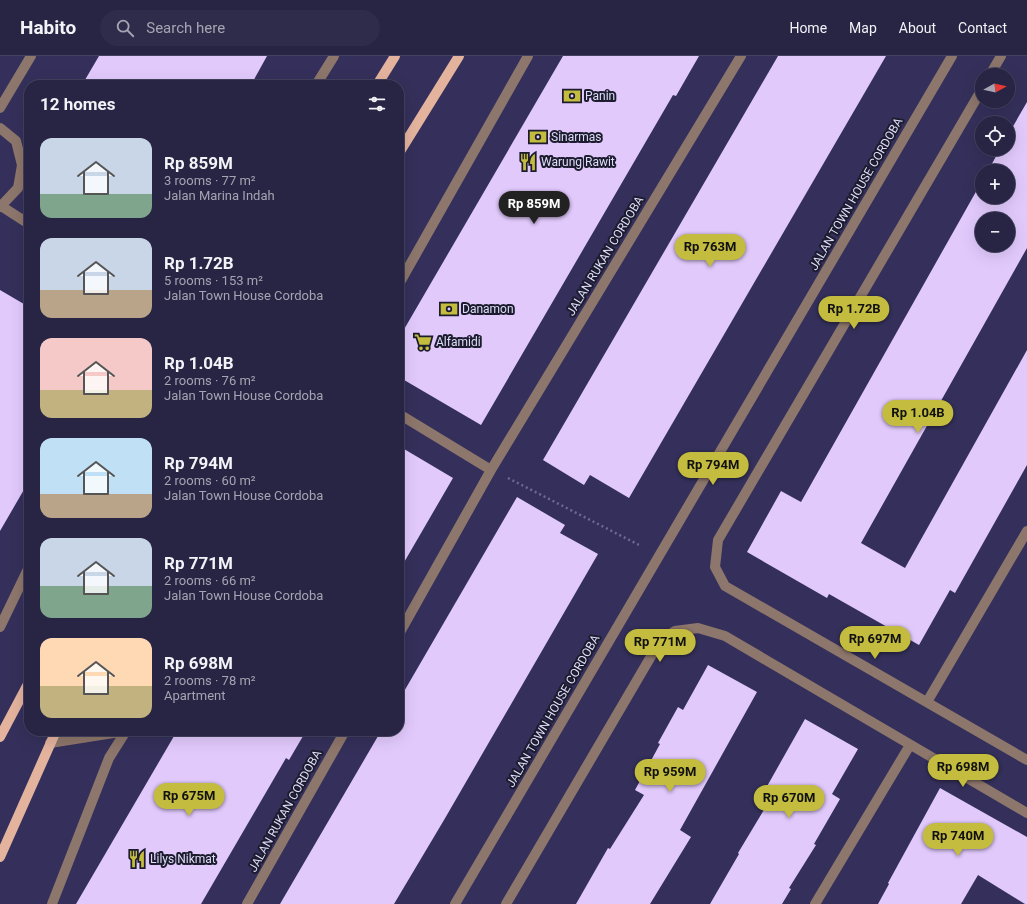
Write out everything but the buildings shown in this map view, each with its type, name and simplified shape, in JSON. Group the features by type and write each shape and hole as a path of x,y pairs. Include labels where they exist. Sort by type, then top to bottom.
{"main road":[{"path":"379,80 395,56"},
{"path":"404,145 459,56"},
{"path":"0,737 24,691"},
{"path":"0,857 54,736"}],"street":[{"path":"0,108 31,56"},
{"path":"319,80 334,56"},
{"path":"404,275 528,56"},
{"name":"JALAN RUKAN CORDOBA","path":"404,625 491,470 741,56"},
{"name":"JALAN TOWN HOUSE CORDOBA","path":"455,904 952,56"},
{"path":"994,68 1001,56"},
{"path":"975,101 718,540 715,567 725,586 1027,760"},
{"path":"0,128 16,141 24,162"},
{"path":"24,172 18,188 1,206 24,221"},
{"path":"404,417 491,470"},
{"path":"927,702 1027,531"},
{"path":"0,627 24,577"},
{"path":"506,904 660,641 675,632 698,628 725,636 1027,813"},
{"path":"50,743 94,736"},
{"path":"52,904 109,758 123,736"},
{"name":"JALAN RUKAN CORDOBA","path":"247,904 341,736"},
{"path":"815,904 910,745"}],"path":[{"path":"491,470 660,555"}],"place":[{"name":"Panin","path":"572,96"},
{"name":"Sinarmas","path":"538,137"},
{"name":"Warung Rawit","path":"528,162"},
{"name":"Danamon","path":"449,309"},
{"name":"Alfamidi","path":"423,342"},
{"name":"Lilys Nikmat","path":"137,859"}]}
